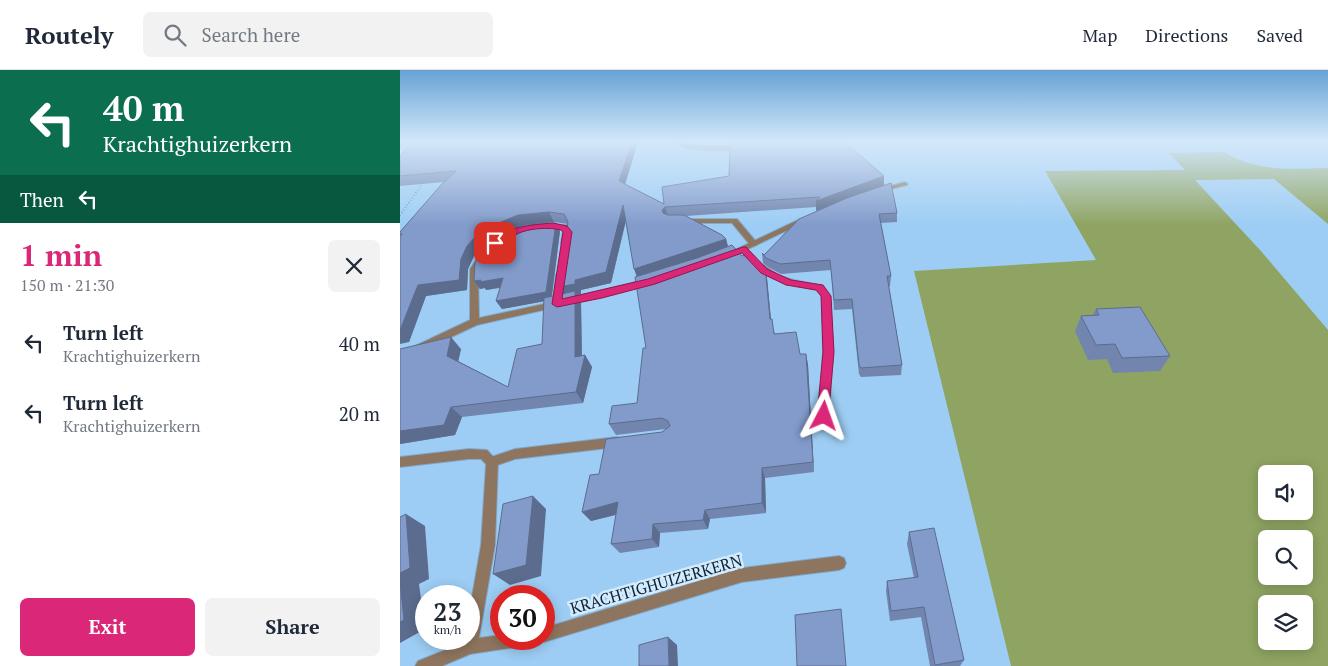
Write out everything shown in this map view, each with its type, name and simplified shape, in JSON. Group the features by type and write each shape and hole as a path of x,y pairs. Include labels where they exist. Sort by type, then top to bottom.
{"street":[{"path":"867,194 905,184"},
{"path":"718,258 743,249 810,218"},
{"path":"671,221 734,221 754,244"},
{"path":"536,227 553,226 564,228 567,232 557,304"},
{"path":"475,322 474,269 490,249"},
{"path":"743,249 764,271 789,282 820,288 826,296 828,352 824,416"},
{"path":"400,357 475,322 602,295 659,279"},
{"path":"492,462 515,454 630,441"},
{"path":"400,462 483,454 492,462"},
{"path":"480,590 488,544 492,462"},
{"name":"KRACHTIGHUIZERKERN","path":"555,631 742,575 838,563"},
{"path":"423,666 463,650"}],"path":[{"path":"400,215 423,183"}],"green space":[{"path":"1328,170 1328,224 1274,179 1195,180 1260,250 1328,330 1328,666 1011,666 914,271 1096,260 1045,171"}],"building":[{"path":"400,170 623,170 619,181 664,204 662,187 729,176 729,170 877,170 884,176 816,201 820,197 665,207 662,210 663,213 668,215 684,215 726,239 634,269 623,205 606,272 575,280 575,284 558,287 568,222 564,214 549,212 518,215 489,227 476,236 467,246 461,259 459,280 418,285 400,330 400,237 402,234 400,232 441,185 456,171 400,176"},
{"path":"891,183 897,213 879,214 891,276 887,276 902,365 861,368 859,365 852,299 834,300 830,260 780,264 766,258 762,253 764,255 799,219 847,198"},
{"path":"556,223 546,292 496,301 503,278 480,282 481,280 474,281 475,263 479,254 493,238 526,225"},
{"path":"732,245 742,256 749,254 757,263 765,266 770,319 772,319 774,334 796,332 800,354 806,354 813,462 762,468 762,503 705,510 703,520 653,524 652,539 611,544 618,502 582,512 590,475 599,474 606,439 662,432 670,426 668,421 662,418 609,424 612,406 637,403 643,348 646,348 635,277"},
{"path":"575,291 575,357 585,355 576,392 451,407 444,425 400,431 400,349 451,337 447,356 508,387 517,349 542,344 544,298"},
{"path":"1140,307 1170,356 1122,358 1115,344 1096,345 1081,316 1099,315 1096,309"},
{"path":"533,496 526,565 493,574 503,504"},
{"path":"406,514 410,568 400,573 400,517"},
{"path":"934,528 964,660 935,665 924,607 891,611 887,581 918,577 909,532"},
{"path":"400,582 404,620 400,622"},
{"path":"841,609 846,666 797,666 795,615"},
{"path":"668,637 669,666 639,666 639,645"}],"route":[{"path":"495,243 523,229 553,226 564,228 567,232 557,304 651,282 743,249 764,271 789,282 820,288 826,296 828,352 824,416"}]}
